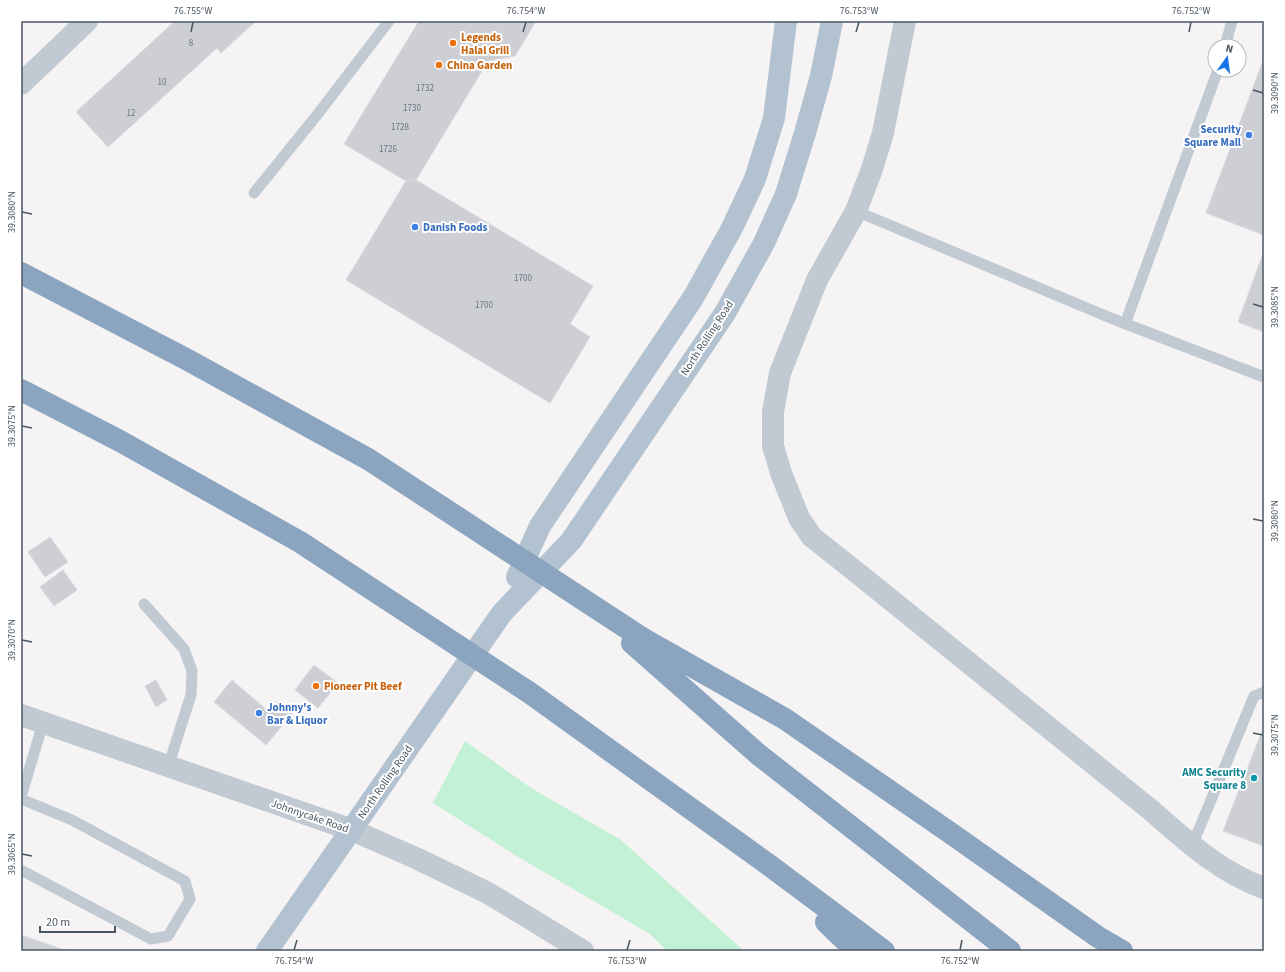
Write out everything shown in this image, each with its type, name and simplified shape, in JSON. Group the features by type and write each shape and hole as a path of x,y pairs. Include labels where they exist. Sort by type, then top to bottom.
{"highway":[{"path":"21,273 186,359 368,459 479,530 642,638 785,719 1098,937 1122,951"},
{"path":"21,390 120,441 300,542 530,693 769,865 884,951"},
{"path":"586,602 759,755 1010,951"},
{"path":"769,865 856,951"}],"main road":[{"name":"North Rolling Road","path":"502,613 540,526 693,298 732,228 755,179 774,118 786,21"},
{"name":"North Rolling Road","path":"267,951 502,613 571,541 725,313 764,243 786,194 821,76 832,21"}],"street":[{"path":"21,84 87,21"},
{"path":"904,21 883,133 872,169 856,211 817,280 780,374 773,412 773,446 781,473 799,518 812,537 829,552 1152,811 1192,846 1219,865 1253,884 1264,888"},
{"name":"Johnnycake Road","path":"21,715 352,830 418,859 488,893 583,951"}],"lane":[{"path":"254,193 317,115 389,21"},
{"path":"1227,38 1232,21"},
{"path":"1125,324 1215,78"},
{"path":"856,211 1125,324 1264,377"},
{"path":"144,604 184,649 192,671 191,695 168,767"},
{"path":"1192,846 1254,696 1264,692"},
{"path":"21,870 151,939 168,936 190,899 185,881 72,820 21,798 43,723"}],"green space":[{"path":"465,741 531,788 621,840 744,951 667,951 650,934 515,855 433,803"}],"building":[{"path":"175,21 256,21 221,53 217,48 108,147 76,112"},
{"path":"419,21 532,21 535,23 515,56 488,61 416,180 406,181 344,144"},
{"name":"Security Square Mall","path":"1264,58 1264,235 1206,213"},
{"path":"416,180 593,286 570,324 590,337 550,403 346,280 406,181"},
{"path":"1264,251 1264,332 1238,322"},
{"path":"50,537 68,562 45,577 28,552"},
{"path":"63,570 77,590 54,606 40,587"},
{"name":"Pioneer Pit Beef","path":"314,665 338,683 318,708 295,690"},
{"path":"156,680 167,700 156,707 145,686"},
{"name":"Johnny's Bar & Liquor","path":"232,680 269,712 277,702 292,714 266,745 214,702"},
{"name":"AMC Security Square 8","path":"1264,726 1264,846 1223,831"},
{"path":"21,935 67,951 21,951"}],"place":[{"name":"Legends Halal Grill","path":"453,43"},
{"name":"China Garden","path":"439,65"},
{"name":"Security Square Mall","path":"1249,135"},
{"name":"Danish Foods","path":"415,227"},
{"name":"Pioneer Pit Beef","path":"316,686"},
{"name":"Johnny's Bar & Liquor","path":"259,713"},
{"name":"AMC Security Square 8","path":"1254,778"}]}
